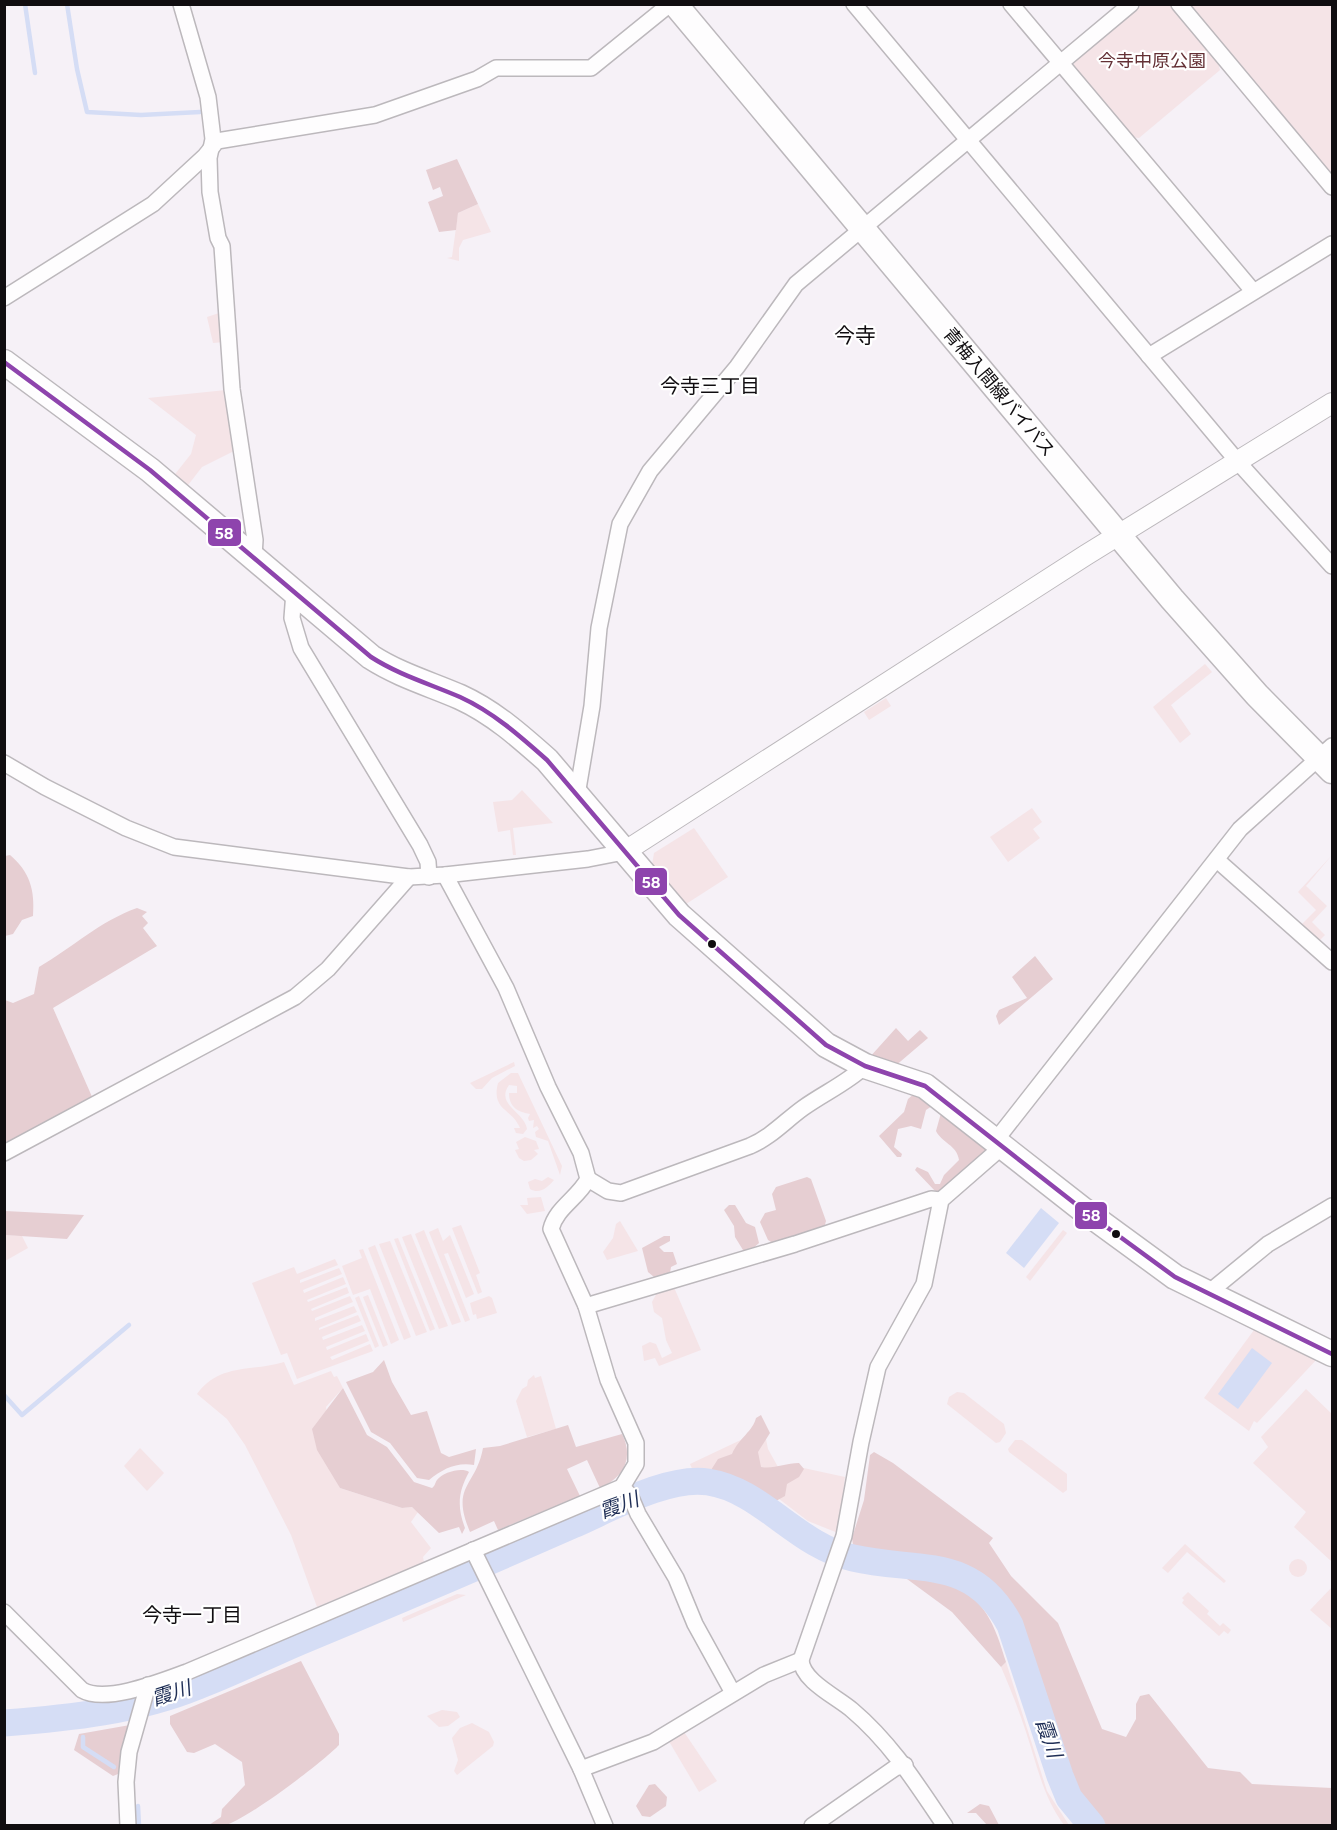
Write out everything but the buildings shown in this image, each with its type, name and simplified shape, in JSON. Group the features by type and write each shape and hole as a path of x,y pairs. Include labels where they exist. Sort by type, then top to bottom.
{"main road":[{"name":"青梅入間線バイパス","path":"675,4 1119,535 1257,695 1328,758"},
{"path":"4,362 150,470 371,657 397,672 466,700 497,719 547,760 679,915 826,1045 865,1066 918,1082 1162,1268 1332,1354"}],"street":[{"path":"181,4 205,82 212,132 209,158 210,192 218,238 222,246 232,389 255,540 254,556"},
{"path":"4,298 153,204 217,141 375,115 477,79 496,68 591,68 670,4"},
{"path":"854,4 1238,462 1332,566"},
{"path":"1011,4 1252,291"},
{"path":"577,795 592,706 601,619 620,524 650,471 737,367 796,284 1131,4"},
{"path":"1179,4 1332,187"},
{"path":"1149,356 1332,244"},
{"path":"4,763 45,787 126,828 174,847 410,877 429,877 588,859 624,852 1119,535 1332,403"},
{"path":"294,592 292,618 301,648 420,845 428,861 429,877"},
{"path":"945,1826 905,1765 866,1722 804,1673 801,1660 844,1536 878,1366 924,1284 941,1200 999,1143 1246,823 1328,758"},
{"path":"1217,860 1332,962"},
{"path":"445,875 506,988 548,1088 581,1153 588,1179 608,1191 621,1193 750,1146 766,1138 804,1108 853,1078 865,1066"},
{"path":"4,1153 295,997 328,969 410,877"},
{"path":"4,1612 90,1695 148,1688 624,1489 636,1464 636,1443 608,1380 586,1306 551,1229 553,1220 588,1179"},
{"path":"586,1306 795,1244 931,1199 941,1200"},
{"path":"1208,1293 1268,1244 1332,1206"},
{"path":"624,1489 676,1578 694,1624 733,1693"},
{"path":"474,1553 581,1768 605,1826"},
{"path":"581,1768 653,1742 764,1675 801,1660"},
{"path":"128,1826 126,1782 129,1752 148,1688"},
{"path":"812,1826 895,1768 905,1765"}],"green space":[{"name":"今寺中原公園","path":"1171,4 1218,62 1220,70 1139,138 1132,137 1074,68 1074,62 1142,5"},
{"path":"1188,5 1332,5 1332,177"},
{"path":"478,204 491,232 463,240 459,248 459,261 447,258 452,257 458,213"},
{"path":"222,312 224,342 213,343 207,317"},
{"path":"226,390 236,450 202,467 185,489 172,478 191,454 196,435 148,398"},
{"path":"1205,664 1212,672 1171,705 1191,734 1180,743 1153,707"},
{"path":"886,698 891,706 869,720 864,712"},
{"path":"522,790 553,823 513,828 516,855 513,855 510,830 498,832 493,802 512,800"},
{"path":"1032,808 1042,822 1033,829 1040,838 1008,862 990,837"},
{"path":"694,828 728,877 686,904 679,903 651,871 654,853"},
{"path":"1332,855 1306,886 1327,906 1312,922 1325,935 1317,943 1299,927 1316,910 1298,892"},
{"path":"514,1062 515,1066 492,1078 482,1089 476,1089 470,1083"},
{"path":"511,1073 518,1073 562,1166 560,1175 548,1141 536,1137 535,1132 539,1129 537,1126 533,1128 534,1120 529,1121 528,1118 530,1114 513,1106 509,1098 509,1093 517,1093 517,1086 509,1085 506,1098 525,1123 527,1129 523,1134 516,1133 514,1128 520,1128 497,1099 498,1083"},
{"path":"525,1137 536,1141 539,1149 534,1150 538,1154 531,1160 524,1161 519,1158 515,1150 519,1149 516,1142"},
{"path":"548,1177 554,1180 546,1188 540,1191 530,1189 528,1182 535,1179 542,1181"},
{"path":"541,1197 545,1211 527,1214 520,1205 528,1205 527,1198"},
{"path":"620,1221 638,1251 607,1260 603,1252 613,1238 616,1224"},
{"path":"461,1225 480,1273 476,1275 482,1292 478,1294 452,1228"},
{"path":"438,1228 443,1241 450,1235 474,1294 466,1298 448,1253 444,1254 470,1320 465,1322 429,1232"},
{"path":"424,1230 461,1322 452,1325 415,1234"},
{"path":"1063,1230 1067,1233 1030,1281 1026,1277"},
{"path":"411,1234 448,1326 439,1329 402,1237"},
{"path":"4,1235 22,1236 28,1248 5,1261"},
{"path":"398,1238 435,1329 430,1331 394,1239"},
{"path":"390,1241 427,1332 416,1336 379,1244"},
{"path":"375,1245 411,1337 404,1340 368,1248"},
{"path":"363,1249 399,1340 391,1344 370,1289 353,1295 342,1266 362,1258 359,1250"},
{"path":"335,1259 338,1265 300,1280 300,1283 339,1268 342,1274 303,1290 304,1293 343,1277 346,1284 307,1300 308,1302 347,1287 349,1293 311,1309 312,1311 350,1296 353,1302 315,1318 315,1321 354,1306 357,1312 319,1328 319,1330 358,1315 361,1321 322,1337 323,1340 362,1325 365,1331 326,1347 327,1350 366,1334 369,1341 330,1357 332,1360 370,1344 373,1351 297,1379 287,1353 281,1355 252,1283 294,1267 297,1274"},
{"path":"673,1285 701,1350 659,1366 655,1358 644,1361 642,1346 650,1342 656,1344 662,1358 672,1353 666,1340 662,1318 654,1312 652,1302 659,1289"},
{"path":"368,1295 388,1345 383,1347 363,1297"},
{"path":"359,1296 379,1346 375,1348 355,1298"},
{"path":"489,1296 492,1298 497,1313 477,1319 476,1314 473,1315 470,1303"},
{"path":"1247,1323 1319,1357 1257,1423 1254,1421 1249,1431 1204,1398 1254,1330 1245,1326"},
{"path":"284,1362 294,1385 331,1371 334,1377 337,1376 343,1388 326,1407 340,1488 402,1508 412,1507 418,1512 411,1522 431,1548 423,1557 424,1562 317,1607 291,1535 245,1445 227,1419 197,1394 206,1384 226,1373"},
{"path":"534,1375 535,1378 541,1376 556,1429 527,1437 516,1401 522,1389 527,1386 528,1380"},
{"path":"1306,1389 1332,1414 1332,1562 1294,1527 1306,1512 1253,1463 1268,1447 1261,1437"},
{"path":"957,1392 964,1393 1004,1424 1006,1433 1000,1442 996,1443 947,1404 949,1397"},
{"path":"764,1429 768,1449 778,1467 727,1478 694,1473 690,1464"},
{"path":"1015,1440 1022,1440 1067,1474 1067,1490 1063,1493 1009,1452 1008,1449"},
{"path":"140,1448 164,1473 147,1491 124,1466"},
{"path":"799,1467 845,1477 838,1533 808,1521 774,1495"},
{"path":"1185,1544 1226,1581 1224,1583 1187,1552 1168,1573 1162,1568"},
{"path":"1298,1559 1304,1562 1307,1568 1304,1574 1298,1577 1292,1574 1289,1568 1292,1562"},
{"path":"1332,1587 1332,1629 1310,1610"},
{"path":"1188,1592 1209,1611 1207,1614 1220,1626 1223,1623 1231,1630 1228,1634 1224,1631 1219,1636 1182,1603 1184,1600 1182,1598"},
{"path":"457,1594 466,1595 403,1622 402,1618"},
{"path":"1006,1662 1047,1791 1069,1825 1064,1825 1057,1814 1037,1769 1001,1667"},
{"path":"442,1710 457,1712 460,1717 448,1726 439,1727 427,1716"},
{"path":"472,1723 489,1732 494,1742 493,1746 457,1775 454,1771 458,1760 452,1738 460,1728"},
{"path":"682,1729 717,1781 699,1792 667,1738"}],"shaded area":[{"path":"457,159 478,204 458,213 456,230 439,232 428,202 443,196 440,187 433,190 426,170"},
{"path":"10,855 17,861 30,882 33,916 22,920 13,934 5,936 5,856"},
{"path":"137,908 147,912 142,916 148,923 143,928 157,946 53,1008 93,1099 5,1146 5,1000 13,1003 34,994 39,967 98,927"},
{"path":"1035,956 1053,979 999,1025 996,1016 999,1010 1027,998 1012,977"},
{"path":"896,1028 908,1041 920,1030 928,1038 894,1067 869,1058"},
{"path":"915,1093 932,1106 926,1110 921,1129 911,1126 898,1129 894,1147 902,1154 901,1157 897,1157 879,1136 904,1112 908,1099"},
{"path":"941,1113 990,1150 942,1192 936,1192 915,1170 917,1167 928,1172 935,1184 940,1184 944,1175 959,1160 952,1147 936,1131"},
{"path":"807,1177 811,1179 826,1221 824,1228 774,1244 768,1240 760,1222 765,1213 776,1210 772,1194 776,1187"},
{"path":"729,1205 735,1205 746,1223 755,1227 759,1243 751,1250 743,1250 735,1237 734,1226 724,1210"},
{"path":"5,1211 84,1215 67,1239 5,1235"},
{"path":"664,1236 670,1236 670,1241 659,1247 664,1252 673,1252 677,1264 671,1267 670,1273 654,1277 648,1272 642,1248"},
{"path":"384,1360 392,1382 411,1415 427,1411 441,1453 449,1457 476,1449 474,1465 450,1467 429,1480 417,1478 390,1443 371,1432 346,1382 373,1372"},
{"path":"343,1388 367,1435 387,1447 414,1482 432,1488 440,1477 448,1473 457,1470 469,1472 460,1500 465,1528 462,1534 459,1527 439,1533 412,1507 402,1508 340,1488 317,1450 312,1429"},
{"path":"761,1415 770,1433 758,1452 761,1467 799,1463 804,1469 799,1477 787,1484 785,1496 776,1501 764,1499 749,1487 720,1481 712,1476 711,1470 718,1459 732,1454 756,1418"},
{"path":"568,1425 576,1447 622,1434 627,1459 621,1472 600,1488 587,1460 567,1469 580,1496 498,1530 494,1521 470,1532 465,1516 463,1495 480,1461 483,1448 500,1446"},
{"path":"874,1452 893,1463 993,1538 989,1543 1011,1576 1058,1623 1102,1729 1126,1737 1136,1719 1136,1704 1140,1696 1149,1694 1208,1768 1240,1772 1252,1784 1332,1788 1332,1825 1108,1826 1089,1808 1075,1786 1023,1633 996,1592 972,1572 943,1559 880,1552 853,1545 852,1538 864,1500 870,1455"},
{"path":"907,1579 948,1585 974,1600 993,1625 1006,1662 1001,1667 952,1612"},
{"path":"301,1661 339,1734 339,1745 301,1777 248,1814 223,1826 209,1825 221,1817 222,1809 245,1785 242,1762 215,1744 194,1753 187,1752 170,1724 170,1716"},
{"path":"130,1725 118,1774 113,1776 74,1750 79,1734"},
{"path":"655,1784 667,1797 666,1806 650,1817 642,1816 636,1806 649,1785"},
{"path":"980,1804 989,1806 999,1825 987,1825 976,1813 967,1813"}],"water":[{"path":"1041,1208 1059,1223 1024,1268 1006,1253"},
{"path":"1252,1348 1272,1363 1238,1409 1218,1394"}],"waterway":[{"path":"25,4 35,73"},
{"path":"67,4 77,69 87,112 141,115 200,112"},
{"path":"4,1395 22,1415 129,1325"},
{"name":"霞川","path":"4,1723 103,1712 175,1695 505,1555 639,1495 675,1484 692,1481 708,1482 727,1487 746,1496 814,1542 833,1552 877,1562 942,1570 979,1587 995,1602 1010,1625 1060,1776 1069,1798 1092,1826"},
{"path":"86,1725 88,1715"},
{"path":"83,1737 83,1747 114,1767"},
{"path":"138,1806 139,1826"}],"transit line":[{"name":"58","path":"4,362 150,470 371,657 472,703 516,733 547,760 679,915 826,1045 865,1066 925,1086 1082,1209 1175,1277 1332,1354"}],"district":[{"name":"今寺","path":"855,336"},
{"name":"今寺三丁目","path":"710,386"},
{"name":"今寺一丁目","path":"192,1615"}]}
